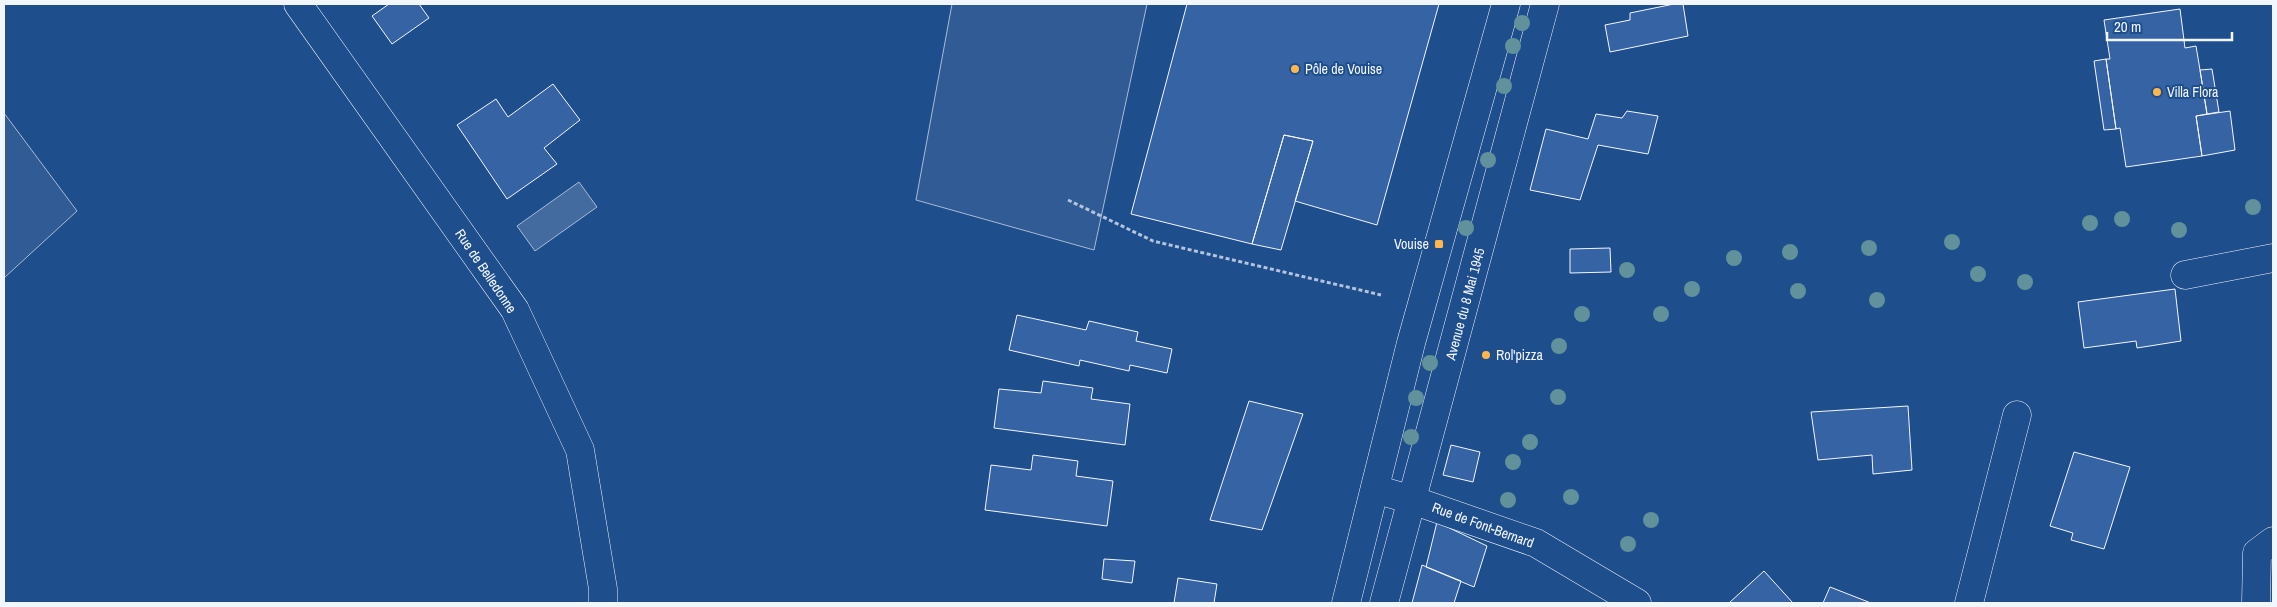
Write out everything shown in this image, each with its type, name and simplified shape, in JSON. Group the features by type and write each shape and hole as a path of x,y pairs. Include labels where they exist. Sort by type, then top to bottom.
{"main road":[{"name":"Rue de Belledonne","path":"298,4 515,310 580,450 603,589 603,603"},
{"path":"1346,603 1411,343 1506,4"},
{"name":"Avenue du 8 Mai 1945","path":"1384,603 1545,4"},
{"path":"2185,275 2273,258"},
{"path":"1969,603 2017,415"},
{"name":"Rue de Font-Bernard","path":"1375,489 1536,543 1637,603"},
{"path":"2256,603 2257,552 2273,540"}],"path":[{"path":"1068,200 1153,241 1381,296"}],"shaded area":[{"path":"952,4 1147,4 1094,250 916,200"},
{"path":"4,113 77,211 4,278"},
{"path":"579,182 597,207 535,251 517,226"}],"building":[{"path":"389,4 419,4 429,18 392,44 372,16"},
{"name":"Pôle de Vouise","path":"1187,4 1439,4 1377,225 1295,201 1313,141 1284,135 1252,244 1131,214"},
{"path":"1674,4 1683,4 1688,36 1610,52 1605,25 1630,20 1630,13"},
{"name":"Villa Flora","path":"2180,9 2185,48 2196,46 2207,114 2196,116 2202,156 2126,167 2120,128 2116,129 2106,59 2110,59 2104,20"},
{"path":"2106,59 2116,129 2104,130 2094,61"},
{"path":"2212,69 2219,112 2207,114 2200,70"},
{"path":"553,84 580,120 544,148 557,164 507,199 457,125 496,99 508,117"},
{"path":"1627,111 1658,116 1648,154 1598,145 1580,200 1530,190 1546,129 1588,139 1596,114 1622,118"},
{"path":"2230,111 2235,150 2202,156 2196,116"},
{"path":"1284,135 1313,141 1281,250 1252,244"},
{"path":"1610,248 1611,272 1570,273 1570,249"},
{"path":"2175,289 2181,341 2137,348 2136,341 2084,348 2078,302"},
{"path":"1017,315 1086,330 1089,321 1138,332 1136,341 1172,349 1167,373 1130,365 1129,371 1080,360 1079,366 1009,350"},
{"path":"1043,381 1093,388 1091,399 1130,404 1125,445 994,428 999,389 1041,393"},
{"path":"1249,401 1303,414 1262,530 1210,520"},
{"path":"1908,406 1912,470 1873,474 1872,455 1818,460 1811,412"},
{"path":"1451,445 1480,452 1473,482 1443,475"},
{"path":"2074,452 2130,467 2104,549 2071,540 2073,533 2050,526"},
{"path":"1033,455 1078,461 1076,476 1113,481 1107,526 985,510 991,465 1031,470"},
{"path":"1437,522 1487,546 1474,587 1426,567"},
{"path":"1104,559 1135,561 1132,583 1102,579"},
{"path":"1422,565 1461,581 1454,603 1412,603"},
{"path":"1764,571 1793,603 1729,603"},
{"path":"1178,578 1217,584 1214,603 1174,603"},
{"path":"1830,587 1871,603 1823,603"}],"place":[{"name":"Pôle de Vouise","path":"1295,69"},
{"name":"Villa Flora","path":"2157,92"},
{"name":"Vouise","path":"1439,244"},
{"name":"Rol'pizza","path":"1486,355"}]}
